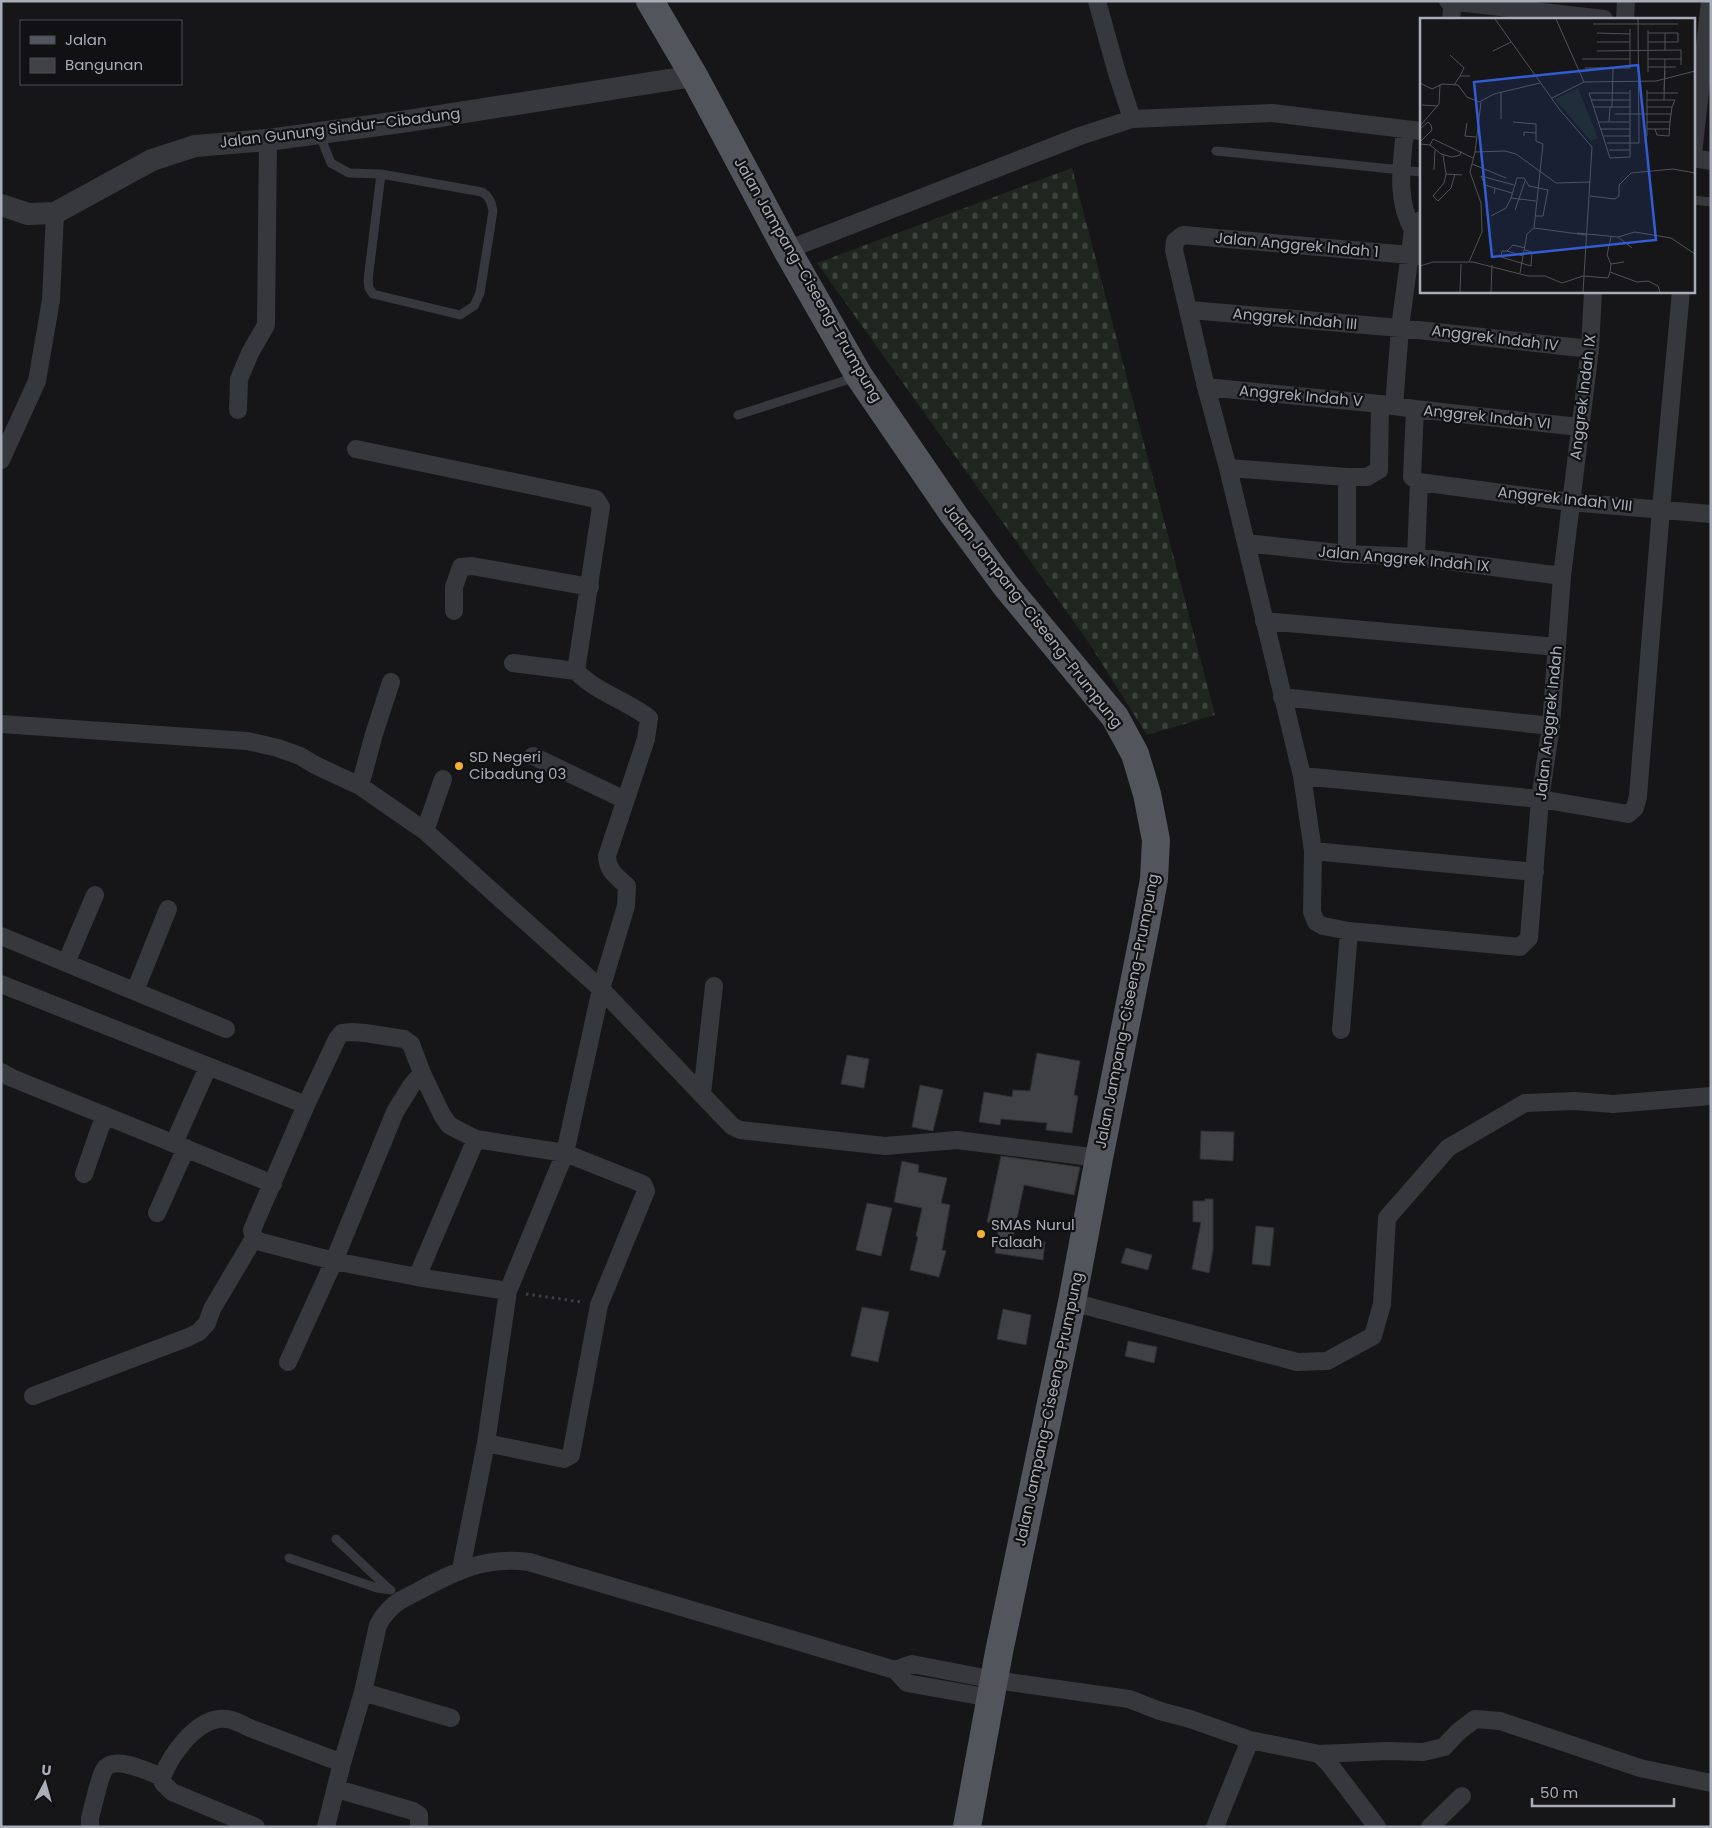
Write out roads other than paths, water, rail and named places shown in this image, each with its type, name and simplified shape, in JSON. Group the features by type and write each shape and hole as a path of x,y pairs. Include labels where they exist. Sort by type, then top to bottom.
{"main road":[{"name":"Jalan Jampang–Ciseeng–Prumpung","path":"650,1 694,76 787,250 859,376 954,515 1006,586 1115,717 1135,754 1148,794 1156,840 1154,879 967,1827"}],"street":[{"path":"1097,1 1132,119"},
{"path":"1448,1 1595,18"},
{"path":"1625,18 1626,1"},
{"path":"1694,147 1710,1"},
{"path":"1451,18 1453,2"},
{"name":"Jalan Gunung Sindur–Cibadung","path":"1,205 28,214 55,214 152,160 195,146 268,140 408,121 694,76"},
{"path":"787,250 1080,136 1132,119 1272,113 1413,130 1401,170 1400,191 1406,218 1417,225 1415,256 1387,405 1379,470 1367,477 1347,477 1228,468"},
{"path":"238,410 239,379 250,353 266,325 268,140"},
{"path":"1694,156 1711,161"},
{"path":"1,460 37,381 51,300 55,214"},
{"name":"Jalan Anggrek Indah 1","path":"1190,310 1174,250 1175,241 1183,234 1415,256"},
{"name":"Anggrek Indah IX","path":"1570,502 1590,349 1593,292"},
{"path":"1302,776 1540,799 1628,814 1635,808 1638,796 1681,292"},
{"path":"1190,310 1206,387 1228,468 1302,776 1313,851 1312,912 1316,922 1323,926 1349,931 1341,1030"},
{"name":"Anggrek Indah III","path":"1190,310 1400,328"},
{"name":"Anggrek Indah IV","path":"1400,328 1590,349"},
{"name":"Anggrek Indah V","path":"1206,387 1387,405"},
{"name":"Anggrek Indah VI","path":"1387,405 1579,427"},
{"path":"1415,409 1412,477 1419,482 1416,557"},
{"path":"356,449 596,499 602,507 576,671"},
{"path":"1347,477 1347,554"},
{"name":"Anggrek Indah VIII","path":"1419,482 1570,502 1711,514"},
{"name":"Jalan Anggrek Indah","path":"1349,931 1520,947 1526,943 1530,931 1540,799 1551,726 1562,576 1570,502"},
{"name":"Jalan Anggrek Indah IX","path":"1246,543 1347,554 1416,557 1562,576"},
{"path":"454,611 454,587 461,567 472,566 590,587"},
{"path":"1264,621 1557,647"},
{"path":"461,1569 486,1443 508,1291 565,1153 601,989 626,906 627,886 615,876 607,865 607,856 646,739 649,718 642,712 595,687 576,671 513,663"},
{"path":"360,786 374,734 392,682"},
{"path":"1282,697 1551,726"},
{"path":"1,724 247,741 278,748 300,756 360,786 425,831 601,989 732,1126 740,1130 885,1146 957,1140 1099,1158"},
{"path":"533,756 625,800"},
{"path":"425,831 443,779"},
{"path":"1313,851 1535,872"},
{"path":"66,963 95,895"},
{"path":"135,991 168,909"},
{"path":"1,936 226,1029"},
{"path":"1,984 306,1104"},
{"path":"702,1094 714,986"},
{"path":"33,1396 199,1332 207,1322 212,1308 254,1238 252,1230 306,1104 337,1039 342,1033 365,1033 404,1039 411,1044 422,1073 442,1115 449,1125 476,1139 565,1153 643,1184 646,1192 599,1305 572,1455 564,1459 486,1443"},
{"path":"157,1213 208,1067"},
{"path":"1,1072 273,1184"},
{"path":"288,1362 334,1261 395,1112 411,1086 422,1073"},
{"path":"1072,1302 1298,1362 1327,1362 1373,1336 1382,1304 1387,1218 1448,1148 1525,1103 1575,1101 1613,1104 1711,1096"},
{"path":"84,1174 106,1116"},
{"path":"417,1277 476,1139"},
{"path":"254,1238 261,1242 334,1261 417,1277 508,1291"},
{"path":"326,1827 378,1625 393,1605 396,1595 461,1569 490,1562 513,1560 529,1562 895,1670 912,1664 993,1689 1129,1699 1250,1740 1319,1754 1387,1751 1423,1752 1444,1747 1458,1732 1475,1719 1486,1719 1500,1721 1640,1768 1711,1783"},
{"path":"362,1692 451,1718"},
{"path":"256,1827 172,1792 163,1783 162,1776 172,1756 199,1726 221,1718 235,1720 342,1763"},
{"path":"1216,1827 1250,1740"},
{"path":"1319,1754 1330,1765 1376,1827"},
{"path":"90,1827 90,1818 104,1769 111,1764 124,1763 162,1776"},
{"path":"337,1789 413,1810 420,1815 419,1827"},
{"path":"1430,1827 1462,1796"}],"lane":[{"path":"318,133 331,163 349,172 381,174 482,192 487,195 493,211 480,293 474,306 468,311 460,315 373,294 369,288 368,280 381,174"},
{"path":"1216,151 1420,172"},
{"path":"1694,200 1711,202"},
{"path":"738,416 859,376"},
{"path":"336,1539 396,1595"},
{"path":"289,1558 396,1595"}],"place":[{"name":"SD Negeri Cibadung 03","path":"459,766"},
{"name":"SMAS Nurul Falaah","path":"981,1234"}]}
